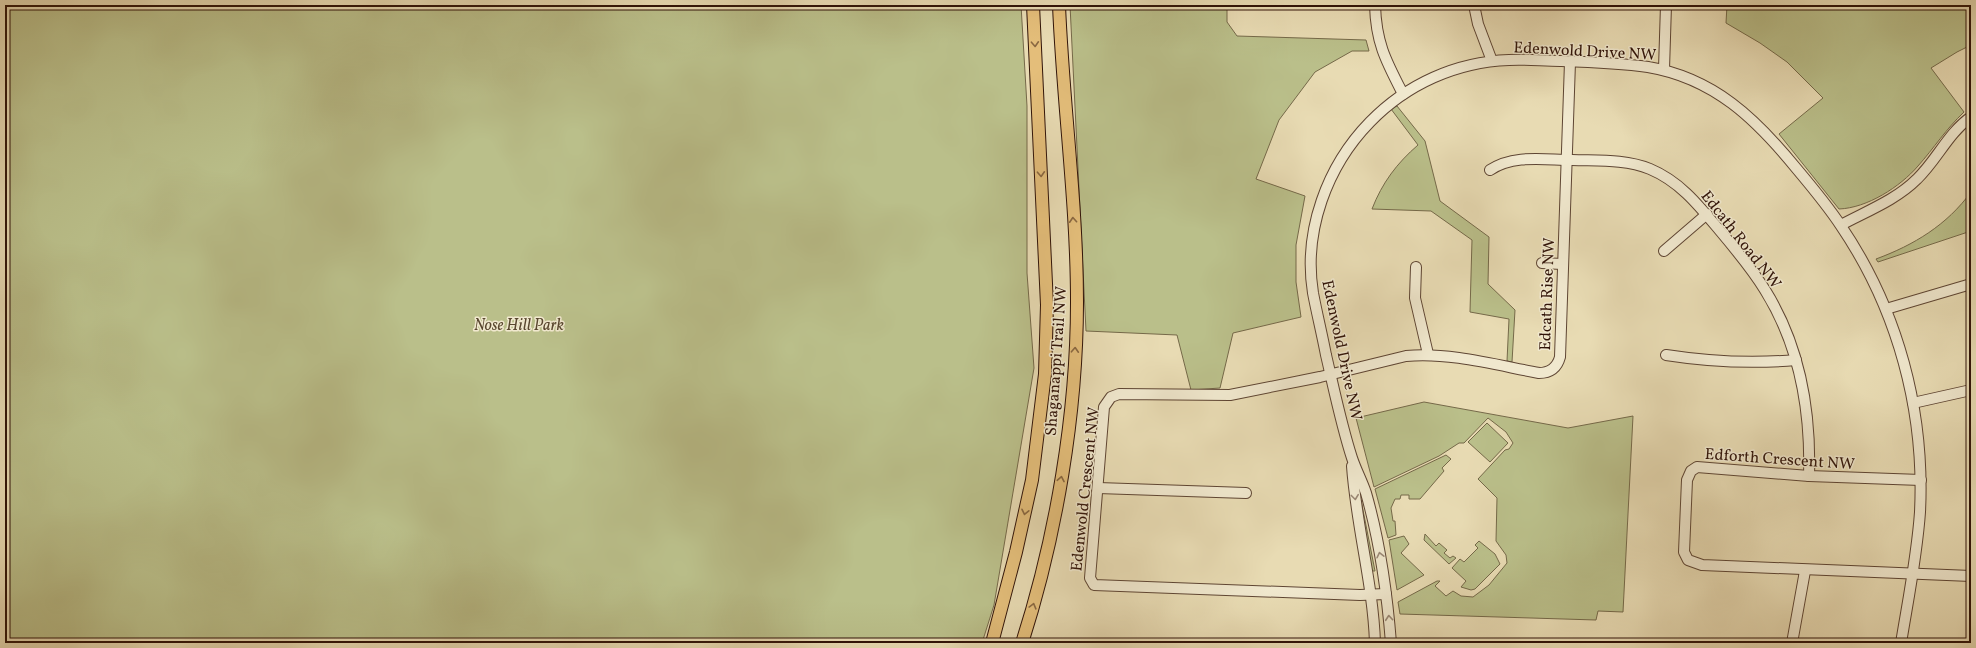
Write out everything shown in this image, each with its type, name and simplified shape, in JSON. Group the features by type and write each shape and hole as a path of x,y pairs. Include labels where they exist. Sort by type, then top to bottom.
{"main road":[{"name":"Shaganappi Trail NW","path":"992,643 1014,559 1032,480 1045,374 1047,305 1033,5"},
{"name":"Shaganappi Trail NW","path":"1022,643 1046,556 1062,478 1074,374 1077,302 1074,221 1061,59 1060,5"}],"street":[{"path":"1375,5 1377,34 1383,53 1403,94"},
{"path":"1474,5 1478,24 1492,61"},
{"path":"1664,69 1666,5"},
{"name":"Edenwold Drive NW","path":"1391,643 1382,564 1367,498 1352,458 1331,374 1313,292 1313,237 1318,214 1328,184 1348,148 1377,115 1403,94 1446,72 1492,61 1512,60 1628,64 1664,69 1705,86 1725,98 1752,119 1778,145 1841,225 1868,269 1896,333 1913,403 1920,457 1920,514 1913,574 1900,643"},
{"name":"Edcath Rise NW","path":"1331,374 1406,356 1428,354 1539,373 1552,370 1560,357 1570,62"},
{"path":"1841,225 1896,196 1906,188 1928,167 1953,134 1971,117"},
{"name":"Edcath Road NW","path":"1490,170 1502,163 1519,160 1624,162 1650,169 1672,180 1683,189 1707,214 1742,258 1765,290 1783,324 1803,384 1807,412 1809,476"},
{"path":"1664,251 1707,214"},
{"path":"1542,263 1562,264"},
{"path":"1416,268 1415,298 1428,354"},
{"path":"1886,309 1971,284"},
{"path":"1666,355 1709,361 1744,363 1796,360"},
{"name":"Edenwold Crescent NW","path":"1331,374 1230,395 1120,394 1114,395 1108,400 1104,408 1090,578 1094,585 1371,595 1386,594"},
{"path":"1913,403 1971,390"},
{"name":"Edenwold Drive NW","path":"1352,458 1354,494 1371,595 1375,643"},
{"name":"Edforth Crescent NW","path":"1921,480 1809,476 1697,467 1691,471 1686,480 1684,549 1688,560 1696,564 1805,571 1971,576"},
{"path":"1098,488 1246,493"},
{"path":"1792,643 1805,571"}],"green space":[{"name":"Nose Hill Park","path":"5,5 1021,5 1027,106 1027,273 1034,368 994,605 982,643 5,643"},
{"path":"1070,5 1227,5 1227,22 1237,36 1366,40 1369,51 1352,51 1315,72 1279,120 1256,179 1305,196 1296,245 1296,282 1301,317 1233,333 1220,388 1191,390 1177,335 1086,331"},
{"path":"1727,5 1971,5 1971,45 1931,68 1964,112 1951,125 1911,174 1892,189 1861,205 1839,209 1779,134 1823,98 1787,62 1760,43 1726,23"},
{"path":"1397,106 1425,141 1440,201 1489,237 1488,284 1515,310 1512,362 1507,361 1509,319 1470,312 1472,240 1431,211 1372,209 1385,182 1403,159 1418,145 1391,109"},
{"path":"1971,192 1971,231 1878,262 1876,259 1904,247 1929,233 1962,204"},
{"path":"1424,402 1568,428 1633,416 1623,612 1598,611 1596,620 1400,614 1398,602 1437,581 1440,581 1435,586 1446,596 1453,591 1461,596 1473,597 1489,585 1507,563 1506,555 1496,541 1497,498 1478,479 1505,450 1509,449 1513,443 1506,432 1488,418 1464,443 1459,443 1439,456 1374,487 1356,418"},
{"path":"1487,423 1508,443 1490,462 1468,442"},
{"path":"1446,455 1451,459 1442,468 1444,471 1420,499 1409,499 1409,495 1401,495 1400,499 1395,499 1391,508 1393,521 1395,521 1396,535 1388,538 1375,489"},
{"path":"1359,500 1361,500 1375,571 1372,571"},
{"path":"1425,534 1436,546 1439,543 1447,550 1444,553 1450,558 1453,556 1456,558 1449,564 1424,540"},
{"path":"1404,536 1409,544 1401,553 1424,575 1397,590 1389,540"},
{"path":"1479,541 1495,554 1500,564 1475,589 1471,590 1461,587 1466,581 1452,568 1460,559 1464,562 1478,548 1475,545"}]}
